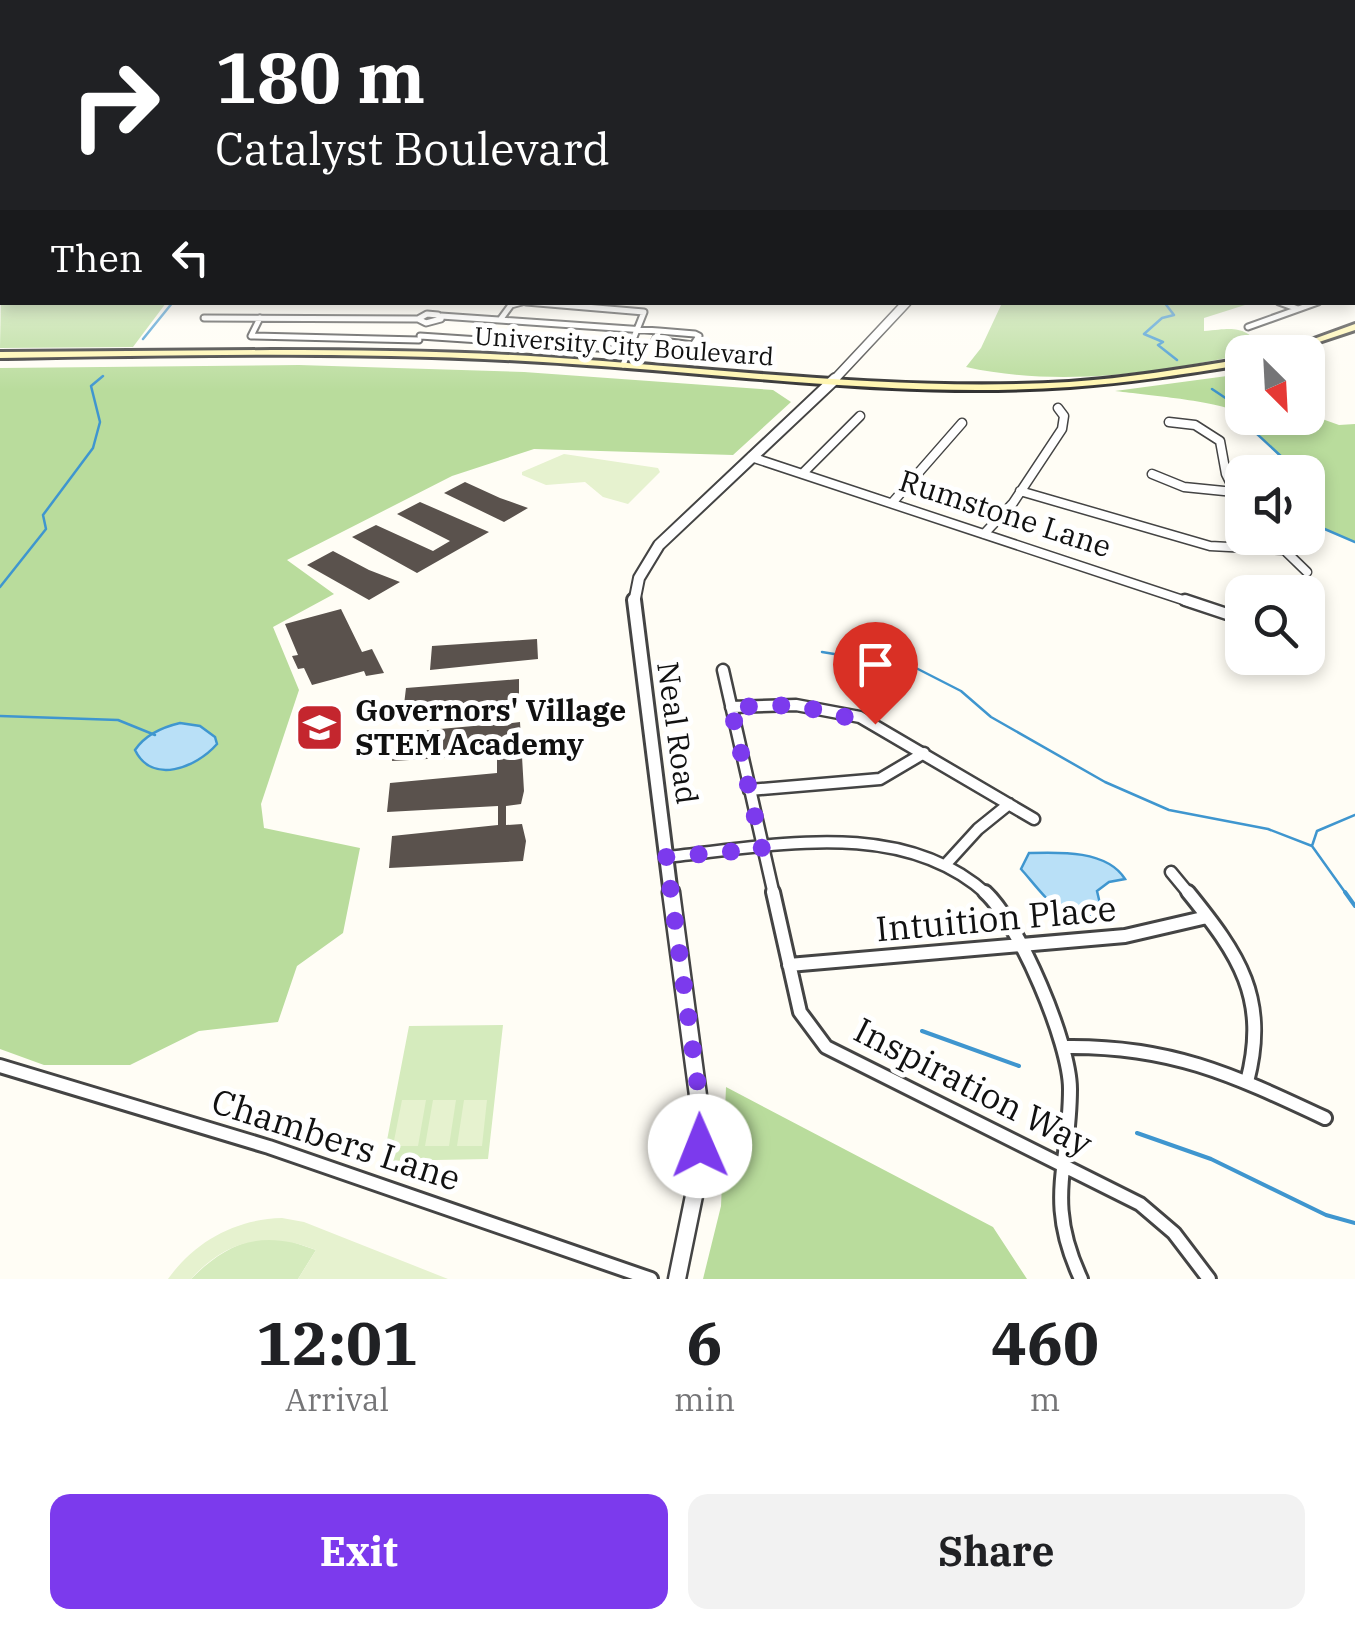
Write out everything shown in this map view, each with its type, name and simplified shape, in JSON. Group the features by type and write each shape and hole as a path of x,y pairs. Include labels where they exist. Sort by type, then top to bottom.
{"main road":[{"path":"1325,338 1355,328"},
{"path":"1325,347 1355,336"},
{"name":"University City Boulevard","path":"0,355 412,354 623,365 829,384"},
{"path":"320,360 412,354"},
{"name":"University City Boulevard","path":"0,363 320,360 503,365 944,392 1055,391 1136,385 1225,369"}],"street":[{"path":"500,320 514,305"},
{"path":"568,305 640,310 646,315 623,365"},
{"name":"Neal Road","path":"677,1279 692,1216 700,1130 633,590 652,553 829,384 904,305"},
{"path":"1286,305 1298,310"},
{"path":"1248,327 1310,305"},
{"path":"418,319 427,314 660,331 699,336 693,345 661,343 656,340 660,331"},
{"path":"412,354 428,323 441,316"},
{"path":"204,318 418,319 428,323"},
{"path":"260,318 250,336 420,338 612,349"},
{"path":"563,346 576,326"},
{"path":"984,534 1020,491 1064,423 1058,408"},
{"path":"803,473 860,416"},
{"path":"1170,422 1195,426 1216,437 1222,446 1225,469"},
{"path":"892,503 962,423"},
{"name":"Rumstone Lane","path":"751,457 1225,613"},
{"path":"1152,474 1184,487 1225,491"},
{"path":"1020,491 1210,546 1225,547"},
{"path":"1289,555 1307,572"},
{"name":"Inspiration Way","path":"723,670 800,1012 826,1046 1140,1204 1174,1233 1209,1279"},
{"path":"731,707 796,705 860,718 1034,819"},
{"path":"749,790 880,779 924,753"},
{"path":"947,863 978,829 1009,804"},
{"path":"666,857 870,842 909,849 947,863 996,901 1021,945 1062,1046 1070,1095 1058,1164 1057,1214 1081,1279"},
{"path":"1171,872 1246,970 1260,1032 1248,1082"},
{"name":"Intuition Place","path":"788,965 1125,936 1207,918"},
{"path":"1062,1046 1129,1045 1164,1050 1248,1082 1325,1118"},
{"name":"Chambers Lane","path":"0,1066 269,1148 651,1279"}],"green space":[{"path":"1,305 164,305 133,347 0,348"},
{"path":"1001,305 1245,305 1204,318 1204,331 1238,330 1249,335 1225,335 1225,358 1156,370 1080,377 1041,377 966,367 981,348"},
{"path":"299,365 524,372 773,390 791,402 733,455 534,449 452,476 287,560 334,594 273,627 299,690 261,804 264,828 360,848 343,933 297,966 278,1022 199,1031 130,1065 44,1065 0,1049 0,368"},
{"path":"1225,376 1225,408 1176,398 1115,391"},
{"path":"1325,420 1339,425 1355,424 1355,542 1325,529 1325,455 1278,455 1259,435 1325,435"},
{"path":"564,454 658,468 660,472 628,504 603,497 585,482 546,485 522,475"},
{"path":"503,1025 488,1159 383,1161 409,1026"},
{"path":"726,1087 993,1227 1027,1279 703,1279 721,1206"},
{"path":"402,1100 426,1100 418,1146 393,1146"},
{"path":"433,1100 456,1100 449,1146 425,1146"},
{"path":"464,1100 487,1100 482,1146 457,1146"},
{"path":"282,1218 304,1222 448,1279 298,1279 316,1250 264,1240 248,1242 218,1255 191,1279 168,1279 191,1254 218,1235 249,1223"},
{"path":"281,1238 316,1250 298,1279 191,1279 231,1248 254,1240"}],"water":[{"path":"180,723 200,726 215,737 217,744 198,760 174,769 163,770 143,761 135,750 139,745 155,732"},
{"path":"1029,853 1095,858 1125,879 1109,882 1097,891 1101,908 1077,916 1056,907 1021,869"}],"building":[{"path":"465,482 528,508 504,522 444,493"},
{"path":"420,502 489,532 417,573 352,537 376,525 433,551 450,541 397,514"},
{"path":"333,551 400,582 369,600 307,565"},
{"path":"341,609 362,652 372,649 384,673 366,676 364,671 312,685 304,668 298,669 292,656 298,655 285,624"},
{"path":"537,639 538,659 430,670 432,646"},
{"path":"519,679 519,707 505,708 505,724 520,722 524,791 521,804 506,806 506,825 522,824 526,841 523,861 389,868 392,836 498,825 498,806 387,812 390,783 497,773 497,755 392,761 395,733 496,724 496,709 403,713 406,688"}],"waterway":[{"path":"143,339 171,305"},
{"path":"1166,305 1174,315 1162,318 1144,334 1163,342 1158,345 1177,360"},
{"path":"0,587 46,529 43,515 93,448 100,422 91,386 103,376"},
{"path":"1212,389 1230,401 1230,409 1280,455"},
{"path":"1325,529 1355,542"},
{"path":"822,652 914,667 961,691 991,717 1105,782 1169,810 1268,829 1312,846"},
{"path":"0,716 118,720 155,735"},
{"path":"1312,846 1317,831 1355,815"},
{"path":"1312,846 1347,895"},
{"path":"1345,892 1355,906"},
{"path":"922,1031 1019,1066"},
{"path":"1137,1133 1211,1159 1326,1215 1355,1223"}],"place":[{"name":"Governors' Village STEM Academy","path":"320,728"}],"route":[{"path":"700,1146 698,1087 666,857 762,849 731,707 796,705 875,724"}]}
